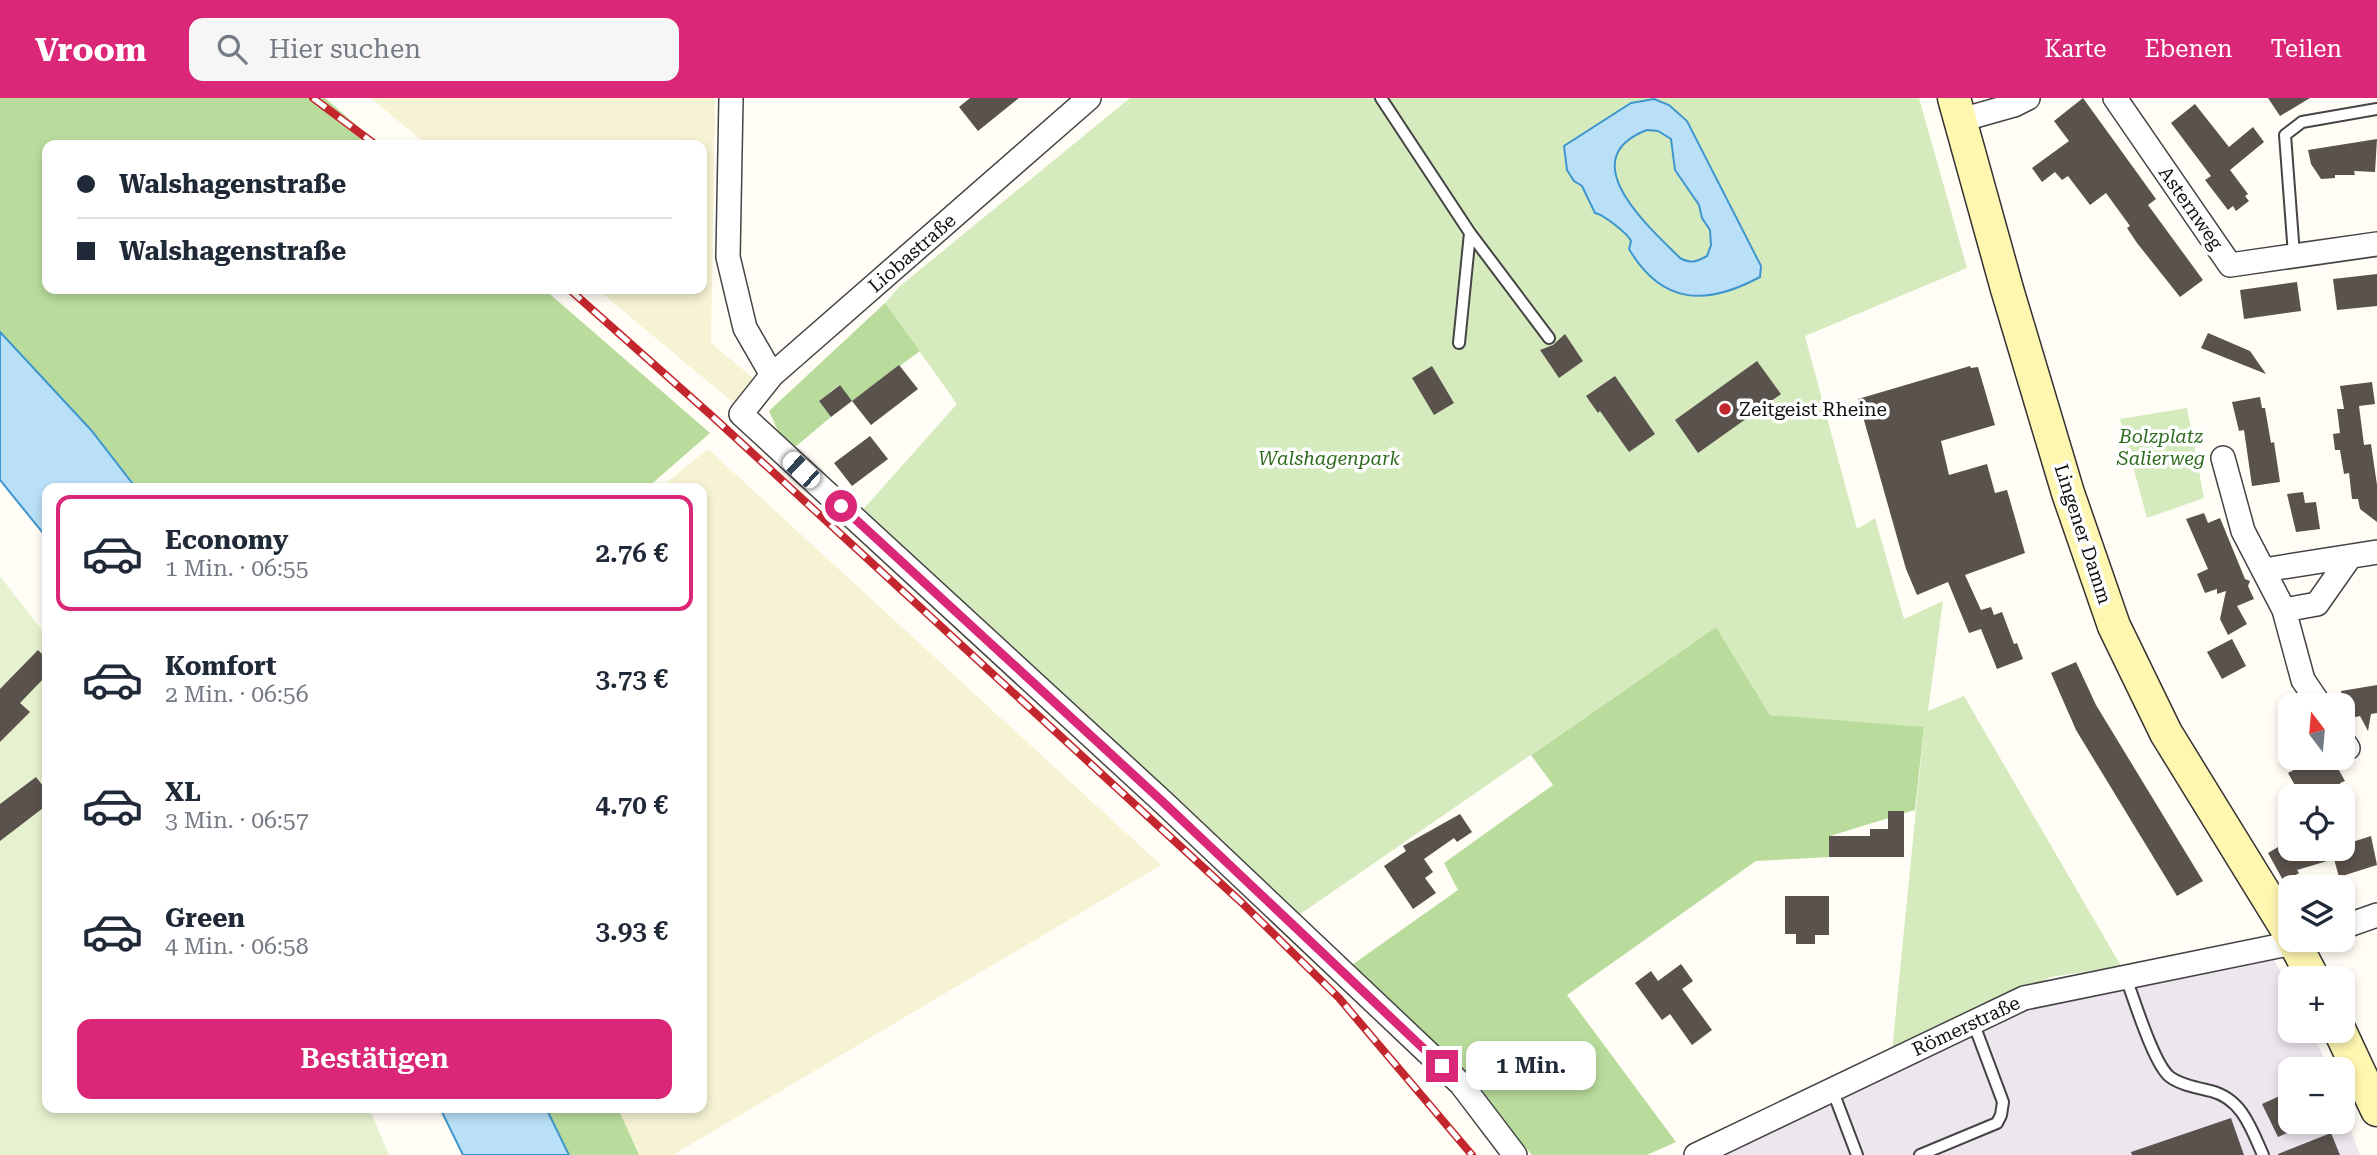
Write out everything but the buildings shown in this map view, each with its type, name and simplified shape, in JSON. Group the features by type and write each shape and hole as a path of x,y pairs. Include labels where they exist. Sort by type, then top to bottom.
{"main road":[{"name":"Lingener Damm","path":"1958,109 2007,289 2068,493 2114,626 2166,733 2278,910"},
{"path":"2346,1043 2377,1110"}],"street":[{"path":"731,98 728,257 745,328 772,375"},
{"name":"Liobastraße","path":"1089,98 772,375 741,414 1164,803 1461,1084 1515,1155"},
{"path":"1958,109 2014,105 2028,98"},
{"name":"Asternweg","path":"2115,98 2230,265 2377,244"},
{"path":"2223,458 2244,531 2284,610 2303,680 2312,693"},
{"path":"2264,570 2377,552"},
{"path":"2284,610 2317,604 2350,557"},
{"path":"2355,923 2377,915"},
{"name":"Römerstraße","path":"1696,1155 2024,999 2278,944"}],"lane":[{"path":"1381,98 1470,233 1549,338"},
{"path":"2294,255 2285,135 2302,122 2377,109"},
{"path":"1459,342 1470,233"},
{"path":"2126,978 2156,1056 2168,1076 2189,1086 2218,1093 2238,1104 2263,1155"},
{"path":"1920,1155 1997,1123 2001,1115 2003,1102 1973,1022"},
{"path":"1832,1089 1857,1155"}],"shaded area":[{"path":"371,98 715,98 711,343 757,381 736,405 603,294 707,294 707,140 421,140"},
{"path":"708,449 1161,865 673,1155 639,1155 620,1113 707,1113 707,483 666,483"},
{"path":"2272,956 2278,967 2278,1043 2317,1043 2324,1057 2278,1057 2278,1134 2352,1134 2360,1155 1725,1155 2025,1001"}],"green space":[{"path":"0,98 325,98 373,140 42,140 42,294 550,294 710,433 653,483 132,483 91,430 0,332"},
{"name":"Walshagenpark","path":"1130,98 1919,98 1967,268 1805,336 1857,529 1875,518 1904,619 1943,601 1928,711 1964,696 2121,966 2051,977 1892,1052 1924,728 1770,715 1716,627 1296,917 859,514 957,404 885,303 900,286"},
{"path":"885,303 920,351 852,401 839,385 819,401 831,417 788,453 769,411"},
{"name":"Bolzplatz Salierweg","path":"2187,408 2204,498 2147,518 2120,419"},
{"path":"0,576 42,631 42,1113 371,1113 389,1155 0,1155"},
{"path":"1716,627 1770,715 1924,727 1915,810 1830,836 1829,857 1756,861 1567,995 1676,1142 1647,1155 1532,1155 1465,1078 1349,967 1458,890 1444,863 1553,785 1531,755"},
{"path":"548,1113 620,1113 639,1155 569,1155"}],"water":[{"path":"1654,99 1669,105 1687,121 1761,266 1760,277 1721,293 1704,296 1671,290 1656,281 1642,267 1629,249 1631,241 1625,234 1609,220 1595,213 1582,186 1574,181 1567,170 1564,146 1631,103","holes":["1647,130 1658,131 1671,139 1675,170 1699,205 1702,218 1710,230 1711,245 1707,256 1697,261 1690,262 1680,258 1651,229 1623,193 1616,175 1616,158 1625,143"]},
{"path":"0,332 91,430 132,483 42,483 42,532 0,480"},
{"path":"442,1113 548,1113 569,1155 463,1155"}],"railway":[{"path":"313,98 369,140"},
{"path":"575,294 712,416 1241,902 1339,998 1472,1155"}],"place":[{"name":"Zeitgeist Rheine","path":"1725,409"}],"route":[{"path":"841,506 1164,803 1442,1066"}]}
